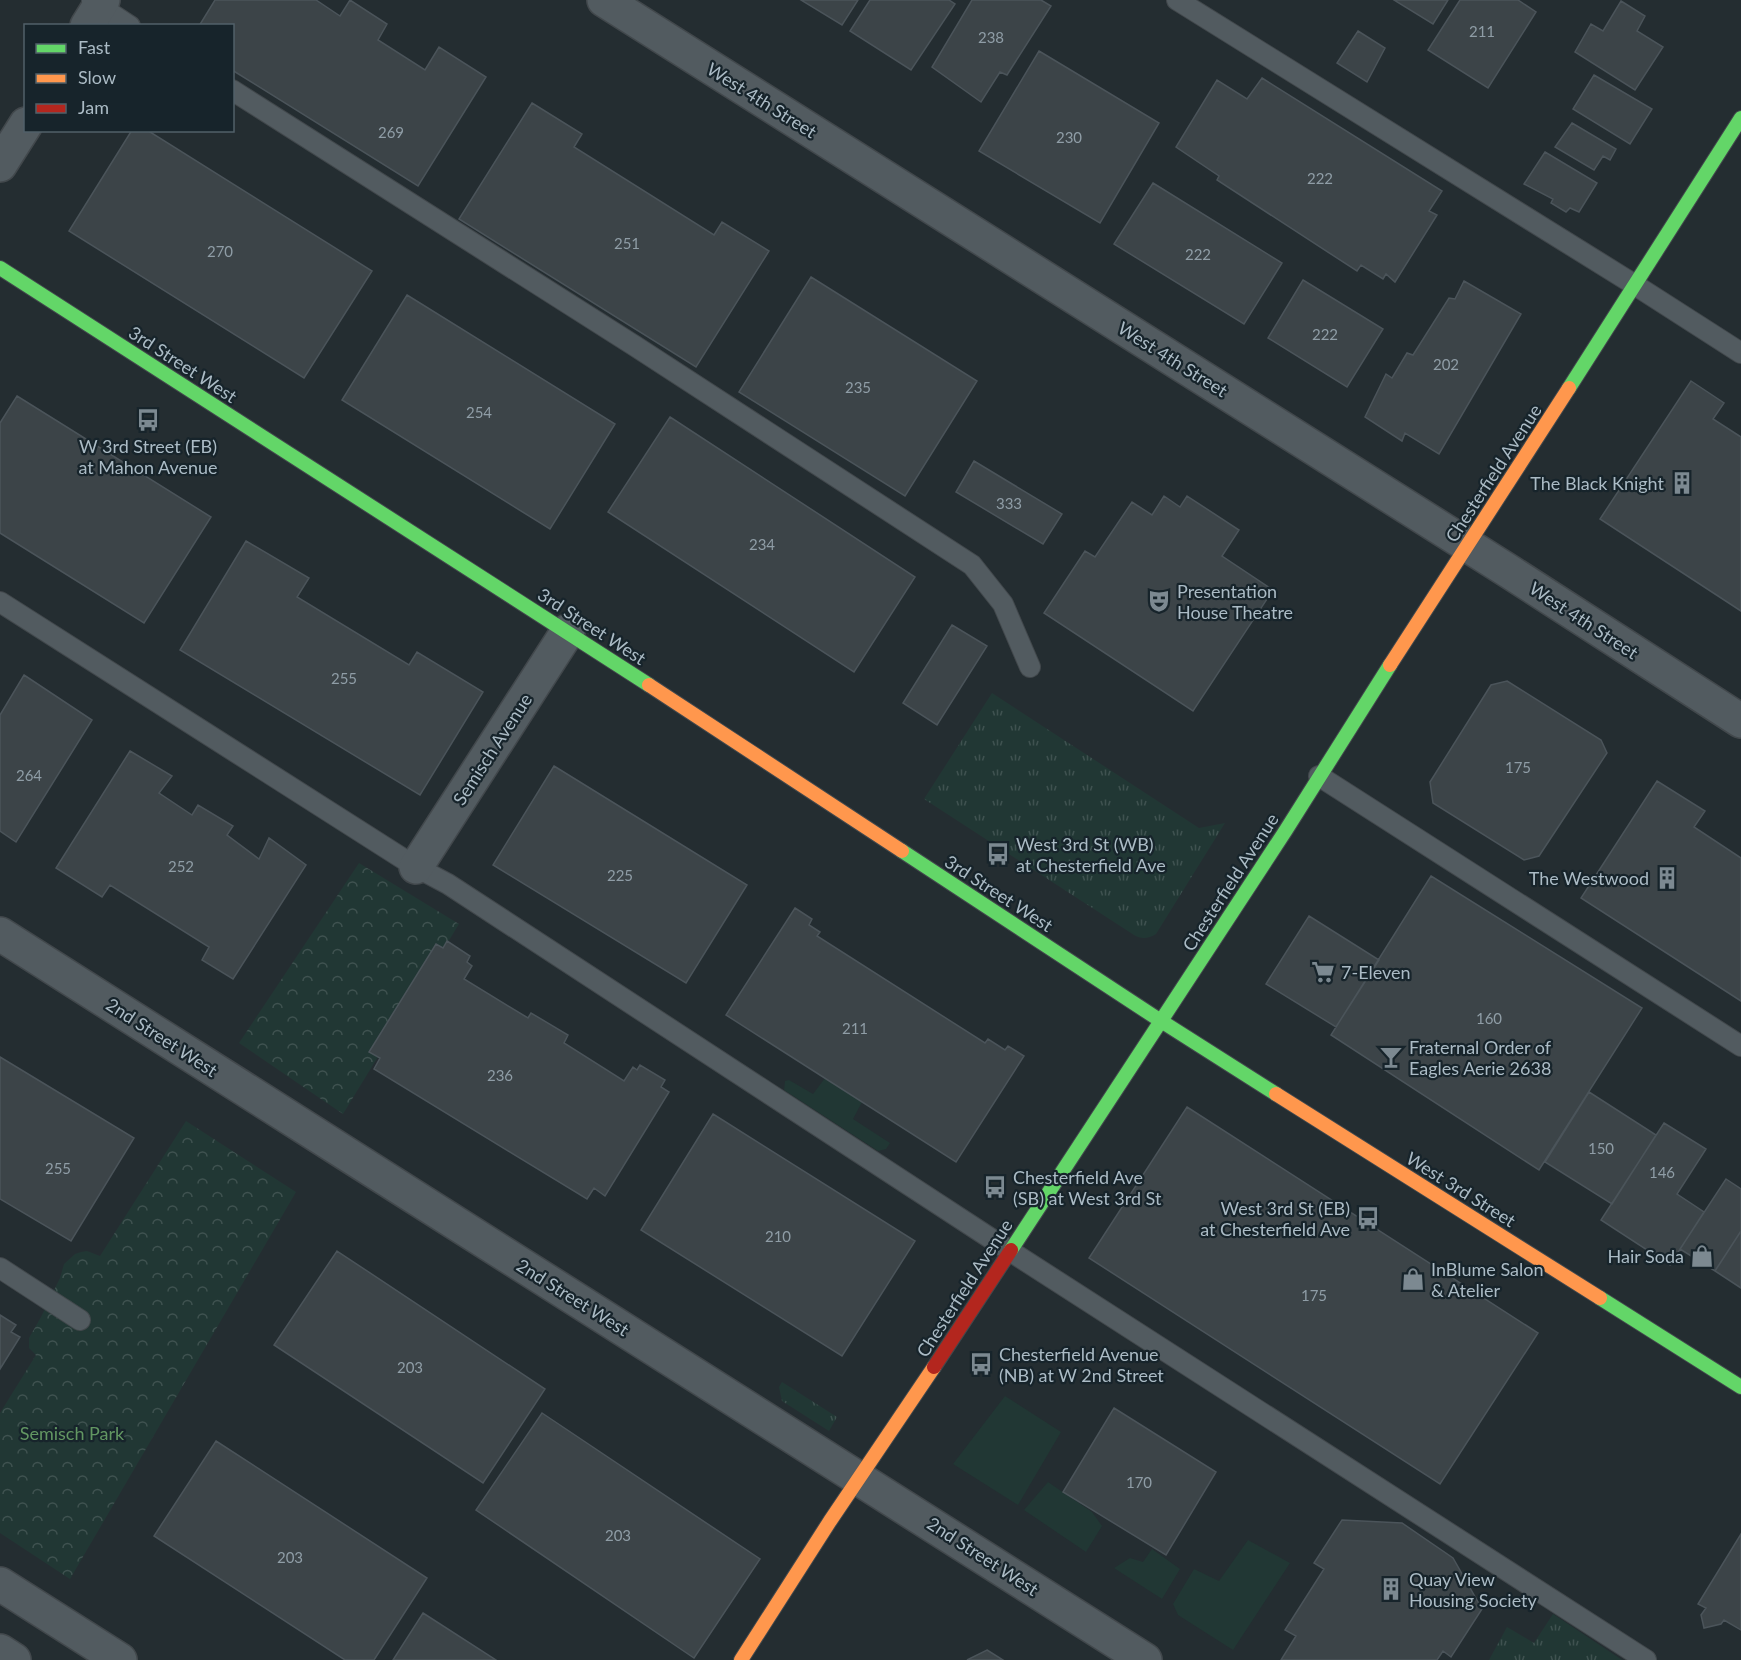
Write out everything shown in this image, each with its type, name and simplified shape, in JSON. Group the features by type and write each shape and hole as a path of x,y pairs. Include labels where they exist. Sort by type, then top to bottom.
{"street":[{"name":"West 4th Street","path":"604,0 1741,721"},
{"name":"Chesterfield Avenue","path":"741,1660 823,1531 1280,839 1741,118"},
{"path":"0,165 24,127"},
{"name":"3rd Street West","path":"0,268 568,631 1161,1021"},
{"name":"Semisch Avenue","path":"416,867 568,631"},
{"name":"2nd Street West","path":"0,934 860,1477 1145,1660"},
{"name":"West 3rd Street","path":"1161,1021 1741,1387"},
{"path":"0,1584 120,1660"},
{"path":"0,1651 14,1660"}],"lane":[{"path":"1177,0 1741,353"},
{"path":"95,8 126,24"},
{"path":"234,91 625,340 972,565 1003,603 1030,667"},
{"path":"0,602 416,867 448,884 1010,1251 1646,1660"},
{"path":"1319,776 1741,1046"},
{"path":"0,1268 80,1320"}],"green space":[{"path":"992,693 1199,828 1225,823 1156,934 1145,938 1134,935 924,799"},
{"path":"359,863 459,924 343,1114 239,1043"},
{"path":"825,1078 862,1102 853,1119 890,1143 886,1149 878,1151 784,1090 785,1081 789,1080 813,1094"},
{"name":"Semisch Park","path":"186,1121 296,1192 70,1579 0,1533 0,1413 36,1355 29,1348 29,1338 60,1278 64,1264 75,1254 81,1252 87,1251 100,1256"},
{"path":"782,1382 837,1417 829,1431 782,1401 779,1387"},
{"path":"1005,1396 1061,1432 1018,1505 953,1464"},
{"path":"1048,1482 1092,1512 1102,1526 1086,1552 1024,1510"},
{"path":"1248,1540 1290,1563 1233,1650 1178,1615 1173,1604 1194,1569 1219,1581"},
{"path":"1152,1549 1180,1569 1162,1599 1114,1568 1130,1558 1143,1562"},
{"path":"1553,1614 1622,1660 1489,1660 1507,1627 1534,1643"}],"building":[{"path":"215,0 316,0 340,16 350,0 387,24 378,40 425,70 439,47 486,77 418,186 234,71 234,24 200,24"},
{"path":"801,0 858,0 842,25"},
{"path":"870,0 949,0 955,4 911,70 850,31"},
{"path":"972,0 1041,0 1051,6 1007,75 1000,72 981,102 932,67"},
{"path":"1394,0 1448,0 1433,24"},
{"path":"1460,0 1518,0 1536,12 1488,88 1428,50"},
{"path":"1621,1 1645,16 1637,31 1663,47 1635,90 1575,52 1591,24 1603,31"},
{"path":"1358,31 1385,48 1367,82 1337,63"},
{"path":"1039,51 1159,123 1100,223 979,151"},
{"path":"1594,75 1652,109 1630,144 1573,109"},
{"path":"1262,78 1442,191 1429,211 1437,215 1395,282 1386,274 1383,279 1361,265 1357,271 1217,180 1219,176 1176,147 1217,80 1247,99"},
{"path":"532,103 582,134 574,147 714,235 722,222 769,251 696,367 459,219"},
{"path":"1572,123 1616,149 1610,160 1603,156 1594,170 1555,147"},
{"path":"131,132 150,132 372,271 304,378 69,231"},
{"path":"1545,152 1597,183 1579,212 1570,208 1566,212 1551,203 1553,199 1524,184"},
{"path":"1153,183 1282,263 1244,324 1114,244"},
{"path":"811,277 977,381 905,496 739,392"},
{"path":"1303,280 1383,329 1347,387 1268,338"},
{"path":"1464,281 1521,314 1439,454 1405,433 1402,441 1365,417 1386,374 1392,378 1407,353 1413,355 1449,298 1455,299"},
{"path":"407,295 615,424 550,529 342,400"},
{"name":"The Black Knight","path":"1691,381 1724,403 1713,419 1741,437 1741,611 1600,519"},
{"path":"17,396 211,517 144,623 0,533 0,423"},
{"path":"670,417 915,577 854,672 608,512"},
{"path":"974,461 1062,514 1043,544 956,492"},
{"name":"Presentation House Theatre","path":"1164,496 1180,507 1187,496 1239,530 1222,556 1273,590 1193,711 1044,613 1085,551 1095,557 1132,502 1152,515"},
{"path":"246,541 309,578 297,597 409,665 417,652 483,692 420,795 180,650"},
{"path":"952,625 987,646 937,725 903,703"},
{"path":"24,675 92,720 16,842 0,831 0,715"},
{"path":"1507,681 1601,740 1607,753 1539,856 1524,860 1433,803 1430,782 1491,685"},
{"path":"130,751 172,776 159,793 192,815 198,805 233,826 227,835 259,859 269,838 306,865 233,979 202,960 209,947 110,885 102,897 56,868"},
{"path":"554,766 747,885 686,983 493,865"},
{"name":"The Westwood","path":"1657,781 1705,811 1694,827 1741,858 1741,1001 1581,898"},
{"path":"1431,876 1642,1008 1539,1170 1331,1035"},
{"path":"795,908 812,919 809,925 820,932 817,936 985,1043 988,1039 1005,1050 1008,1046 1024,1056 956,1162 726,1015"},
{"name":"7-Eleven","path":"1309,916 1379,960 1336,1027 1266,984"},
{"path":"447,941 470,956 467,962 472,966 464,979 528,1018 531,1013 568,1035 564,1043 624,1081 633,1067 637,1070 640,1065 665,1080 661,1087 669,1092 605,1196 594,1188 587,1199 374,1069 380,1058 369,1052 436,944 443,948"},
{"path":"0,1057 134,1138 71,1241 0,1199"},
{"path":"1589,1092 1656,1135 1612,1204 1545,1162"},
{"path":"1187,1107 1538,1333 1440,1484 1089,1258"},
{"path":"713,1114 915,1241 842,1356 641,1230"},
{"path":"1664,1123 1706,1149 1677,1194 1704,1212 1670,1265 1601,1220"},
{"path":"1726,1179 1741,1189 1741,1231 1715,1271 1680,1249"},
{"path":"1741,1231 1741,1288 1715,1271"},
{"path":"337,1251 545,1389 483,1483 274,1345"},
{"path":"0,1315 16,1325 11,1332 20,1337 0,1369"},
{"path":"1114,1408 1216,1472 1166,1555 1063,1492"},
{"path":"542,1413 760,1559 694,1658 476,1510"},
{"path":"216,1441 427,1578 374,1660 345,1660 154,1536"},
{"name":"Quay View Housing Society","path":"1342,1520 1402,1523 1453,1558 1482,1609 1451,1657 1443,1651 1437,1660 1281,1660 1296,1636 1285,1630 1324,1569 1314,1563"},
{"path":"1741,1534 1741,1630 1724,1620 1721,1624 1704,1628 1701,1615 1706,1608 1698,1604"},
{"path":"423,1613 496,1660 393,1660"},
{"path":"987,1650 1003,1660 967,1660"}],"traffic: fast":[{"path":"1569,388 1741,118"},
{"path":"0,268 649,685"},
{"path":"1011,1250 1286,830 1390,665"},
{"path":"902,851 1276,1094"},
{"path":"1600,1298 1741,1387"}],"traffic: slow":[{"path":"1390,665 1569,388"},
{"path":"649,685 902,851"},
{"path":"1276,1094 1600,1298"},
{"path":"741,1660 830,1521 934,1367"}],"traffic: jam":[{"path":"934,1367 1011,1250"}],"place":[{"name":"W 3rd Street (EB) at Mahon Avenue","path":"148,420"},
{"name":"The Black Knight","path":"1682,483"},
{"name":"Presentation House Theatre","path":"1159,601"},
{"name":"West 3rd St (WB) at Chesterfield Ave","path":"998,854"},
{"name":"The Westwood","path":"1667,878"},
{"name":"7-Eleven","path":"1323,972"},
{"name":"Fraternal Order of Eagles Aerie 2638","path":"1391,1057"},
{"name":"Chesterfield Ave (SB) at West 3rd St","path":"995,1187"},
{"name":"West 3rd St (EB) at Chesterfield Ave","path":"1368,1218"},
{"name":"Hair Soda","path":"1702,1256"},
{"name":"InBlume Salon & Atelier","path":"1413,1279"},
{"name":"Chesterfield Avenue (NB) at W 2nd Street","path":"981,1364"},
{"name":"Quay View Housing Society","path":"1391,1589"}]}
